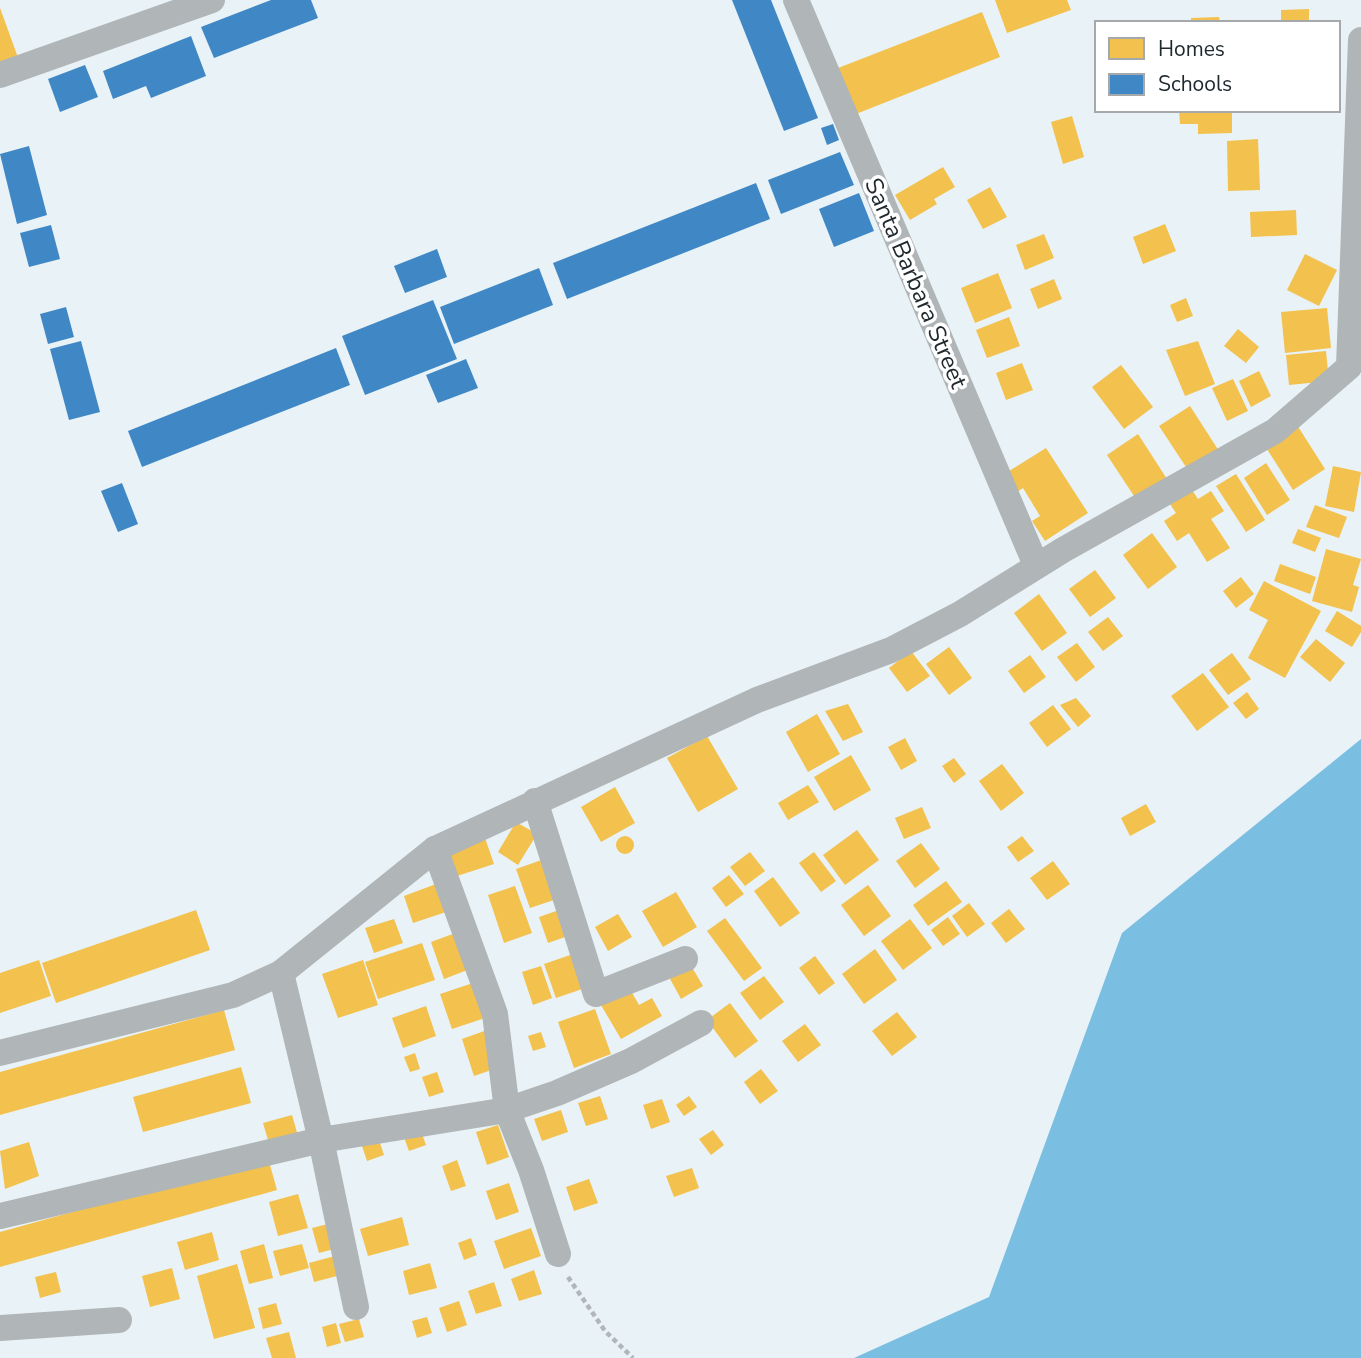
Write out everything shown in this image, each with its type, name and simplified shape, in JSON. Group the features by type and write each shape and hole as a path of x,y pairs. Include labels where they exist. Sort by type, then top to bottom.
{"street":[{"path":"0,75 212,0"},
{"name":"Santa Barbara Street","path":"796,0 1036,565"},
{"path":"0,1053 233,995 281,972 435,849 757,700 891,650 960,614 1036,565 1275,431 1349,367 1361,40"},
{"path":"535,801 596,993 685,959"},
{"path":"435,849 495,1014 507,1110 531,1170 558,1254"},
{"path":"281,972 321,1140 356,1307"},
{"path":"0,1216 321,1140 507,1110 557,1093 631,1061 701,1023"},
{"path":"0,1328 118,1320"}],"path":[{"path":"558,1254 569,1279 606,1331 634,1358"}],"water":[{"path":"1361,739 1361,1358 854,1358 989,1297 1122,933"}],"building: Homes":[{"path":"995,0 1067,0 1071,10 1007,33"},
{"path":"0,8 20,63 0,70"},
{"path":"1309,9 1309,21 1281,21 1281,10"},
{"path":"982,12 1000,57 856,114 838,68"},
{"path":"1219,17 1220,21 1191,21 1191,18"},
{"path":"1179,112 1232,112 1232,133 1198,134 1198,124 1180,124"},
{"path":"1072,116 1084,157 1063,164 1051,122"},
{"path":"1258,139 1260,190 1228,191 1227,141"},
{"path":"943,167 955,187 934,199 937,204 910,220 895,195"},
{"path":"990,187 1007,217 983,229 967,200"},
{"path":"1296,210 1297,235 1251,237 1250,212"},
{"path":"1165,224 1176,251 1143,264 1133,237"},
{"path":"1044,234 1054,258 1025,270 1016,245"},
{"path":"1305,254 1337,270 1319,306 1287,290"},
{"path":"998,273 1012,308 975,323 961,288"},
{"path":"1054,279 1062,299 1038,309 1030,289"},
{"path":"1186,298 1193,316 1177,322 1170,305"},
{"path":"1327,308 1331,348 1285,353 1281,312"},
{"path":"1009,317 1020,346 987,358 976,330"},
{"path":"1238,329 1259,347 1246,363 1224,346"},
{"path":"1198,341 1215,384 1185,396 1166,350"},
{"path":"1326,351 1329,381 1289,385 1286,355"},
{"path":"1022,363 1033,390 1006,400 996,373"},
{"path":"1121,365 1153,407 1124,429 1092,387"},
{"path":"1259,371 1271,396 1251,407 1239,381"},
{"path":"1233,379 1248,411 1227,421 1212,388"},
{"path":"1190,406 1219,451 1188,470 1159,426"},
{"path":"1297,425 1325,469 1293,490 1265,446"},
{"path":"1138,434 1167,479 1136,499 1107,455"},
{"path":"1046,448 1088,513 1045,541 1032,521 1040,516 1023,488 1017,492 1006,473"},
{"path":"1266,463 1290,500 1267,515 1244,478"},
{"path":"1333,466 1361,472 1354,512 1325,506"},
{"path":"1236,474 1265,520 1246,532 1216,486"},
{"path":"1192,490 1198,499 1211,491 1224,511 1211,519 1230,548 1207,562 1189,533 1177,541 1164,521 1176,513 1170,504"},
{"path":"1315,505 1347,517 1339,538 1306,527"},
{"path":"1298,529 1321,538 1315,552 1292,543"},
{"path":"1152,533 1177,567 1148,589 1123,555"},
{"path":"1326,549 1361,559 1353,585 1359,587 1352,612 1312,601"},
{"path":"1280,564 1316,577 1310,594 1274,581"},
{"path":"1095,570 1116,598 1090,617 1069,589"},
{"path":"1241,577 1254,594 1236,608 1223,591"},
{"path":"1264,581 1321,611 1285,678 1248,658 1268,620 1249,610"},
{"path":"1039,594 1067,633 1042,651 1014,613"},
{"path":"1337,611 1361,626 1361,632 1352,647 1325,631"},
{"path":"1108,617 1123,636 1103,651 1088,632"},
{"path":"1316,639 1345,663 1330,682 1300,657"},
{"path":"1077,643 1095,667 1076,682 1057,657"},
{"path":"949,647 972,678 949,695 926,664"},
{"path":"911,651 930,676 907,692 889,668"},
{"path":"1232,653 1251,679 1228,695 1209,670"},
{"path":"1030,655 1046,677 1024,693 1008,671"},
{"path":"1203,673 1229,707 1197,731 1171,696"},
{"path":"1247,692 1259,709 1246,719 1233,703"},
{"path":"1076,698 1091,716 1078,727 1060,705"},
{"path":"848,704 863,732 843,741 825,711"},
{"path":"1053,705 1071,729 1047,747 1029,723"},
{"path":"817,714 840,754 808,772 786,732"},
{"path":"707,736 738,789 698,812 667,758"},
{"path":"905,738 917,761 901,770 888,747"},
{"path":"851,755 871,790 834,811 814,777"},
{"path":"954,758 966,774 954,783 942,766"},
{"path":"1002,764 1024,793 1001,811 979,781"},
{"path":"808,785 819,802 788,820 778,803"},
{"path":"615,787 635,823 601,842 581,807"},
{"path":"1146,804 1156,822 1130,836 1121,818"},
{"path":"922,807 931,828 904,839 895,818"},
{"path":"516,822 537,834 518,865 498,852"},
{"path":"857,830 879,860 845,885 823,855"},
{"path":"625,836 631,839 634,845 631,851 625,854 619,851 616,845 619,839"},
{"path":"1022,836 1034,851 1018,862 1007,847"},
{"path":"485,838 494,864 457,876 448,851"},
{"path":"921,843 940,869 915,888 896,861"},
{"path":"750,852 765,871 745,886 730,867"},
{"path":"814,852 836,881 821,892 799,863"},
{"path":"550,857 563,897 530,908 516,869"},
{"path":"1053,861 1070,884 1047,900 1030,878"},
{"path":"729,875 744,894 726,907 712,888"},
{"path":"773,877 800,913 780,927 754,891"},
{"path":"946,881 962,902 928,926 913,905"},
{"path":"436,884 446,912 413,923 404,896"},
{"path":"868,885 891,916 864,936 841,905"},
{"path":"515,886 532,933 504,943 488,895"},
{"path":"676,892 697,927 663,947 642,911"},
{"path":"969,903 985,924 967,937 952,916"},
{"path":"562,909 571,935 548,943 539,917"},
{"path":"1009,909 1025,929 1006,943 991,923"},
{"path":"196,910 210,950 56,1003 42,963"},
{"path":"618,914 632,937 608,951 595,927"},
{"path":"948,917 960,934 943,946 931,930"},
{"path":"725,918 762,968 744,981 707,931"},
{"path":"394,919 403,943 374,953 365,928"},
{"path":"910,919 932,948 903,970 881,941"},
{"path":"458,932 470,969 444,979 431,942"},
{"path":"422,943 435,980 378,999 365,962"},
{"path":"875,949 897,980 864,1004 842,974"},
{"path":"576,953 588,987 556,998 544,964"},
{"path":"815,956 835,983 819,995 799,968"},
{"path":"39,960 51,996 0,1013 0,973"},
{"path":"363,960 378,1005 338,1018 322,974"},
{"path":"690,964 703,986 681,999 669,977"},
{"path":"541,966 552,998 533,1005 522,972"},
{"path":"764,976 784,1002 760,1020 740,993"},
{"path":"473,983 485,1018 452,1029 440,994"},
{"path":"627,984 639,1005 652,998 662,1016 621,1039 598,1000"},
{"path":"730,1003 758,1041 735,1058 707,1020"},
{"path":"426,1006 436,1036 403,1048 392,1018"},
{"path":"595,1009 611,1054 574,1068 558,1022"},
{"path":"224,1010 235,1050 0,1115 0,1072"},
{"path":"897,1012 917,1037 892,1056 872,1031"},
{"path":"805,1024 821,1045 798,1062 782,1041"},
{"path":"487,1030 500,1067 474,1076 462,1039"},
{"path":"541,1032 546,1047 533,1051 528,1036"},
{"path":"415,1053 420,1069 410,1072 404,1057"},
{"path":"241,1067 251,1103 143,1132 133,1097"},
{"path":"761,1069 778,1091 760,1104 744,1082"},
{"path":"437,1072 444,1092 429,1097 422,1077"},
{"path":"600,1096 608,1119 586,1126 578,1103"},
{"path":"689,1096 697,1107 684,1116 676,1105"},
{"path":"662,1099 670,1122 651,1129 643,1105"},
{"path":"561,1110 568,1132 542,1141 534,1119"},
{"path":"292,1115 300,1143 271,1150 263,1123"},
{"path":"498,1125 509,1157 487,1165 476,1132"},
{"path":"419,1126 426,1145 409,1151 402,1132"},
{"path":"713,1130 724,1145 711,1155 699,1139"},
{"path":"378,1137 384,1155 367,1161 361,1143"},
{"path":"29,1142 39,1176 5,1189 0,1151"},
{"path":"268,1158 277,1190 0,1267 0,1232"},
{"path":"457,1160 466,1186 451,1191 442,1166"},
{"path":"692,1168 699,1188 674,1197 666,1176"},
{"path":"589,1179 598,1203 574,1211 566,1187"},
{"path":"509,1183 519,1212 496,1220 486,1191"},
{"path":"298,1194 308,1228 278,1236 269,1202"},
{"path":"402,1217 409,1245 368,1256 360,1229"},
{"path":"328,1224 334,1249 319,1253 312,1228"},
{"path":"531,1228 541,1256 504,1269 494,1241"},
{"path":"212,1232 219,1260 185,1270 177,1242"},
{"path":"471,1238 477,1255 464,1260 458,1243"},
{"path":"264,1244 273,1278 249,1284 240,1251"},
{"path":"302,1244 309,1268 280,1276 273,1251"},
{"path":"335,1256 341,1275 314,1282 309,1263"},
{"path":"430,1263 437,1288 409,1295 403,1271"},
{"path":"237,1264 255,1328 214,1339 197,1276"},
{"path":"172,1268 180,1299 150,1307 142,1276"},
{"path":"534,1270 542,1294 519,1301 511,1279"},
{"path":"56,1272 61,1292 40,1298 35,1277"},
{"path":"494,1282 502,1306 476,1314 468,1291"},
{"path":"459,1301 467,1325 447,1332 439,1308"},
{"path":"276,1303 282,1324 263,1329 258,1308"},
{"path":"427,1317 432,1333 417,1338 412,1321"},
{"path":"359,1319 364,1337 345,1342 339,1324"},
{"path":"336,1323 341,1343 327,1347 322,1327"},
{"path":"289,1332 296,1358 272,1358 266,1338"}],"building: Schools":[{"path":"271,0 311,0 318,18 214,58 201,27"},
{"path":"732,0 771,0 818,118 784,131"},
{"path":"191,36 206,76 151,98 146,86 113,99 103,71"},
{"path":"85,65 98,97 60,112 48,79"},
{"path":"833,124 839,140 827,145 821,128"},
{"path":"29,146 47,215 17,224 0,154"},
{"path":"840,152 854,185 781,214 768,180"},
{"path":"756,183 770,219 567,299 553,263"},
{"path":"859,193 874,231 834,247 819,209"},
{"path":"51,225 60,259 29,267 20,233"},
{"path":"437,249 447,277 405,293 394,266"},
{"path":"539,268 553,305 454,344 440,307"},
{"path":"433,300 457,359 365,395 342,336"},
{"path":"66,307 74,337 48,344 40,314"},
{"path":"81,341 100,412 69,420 50,349"},
{"path":"336,348 350,385 142,467 128,431"},
{"path":"466,359 478,388 438,403 426,375"},
{"path":"122,483 138,524 118,532 101,491"}]}
